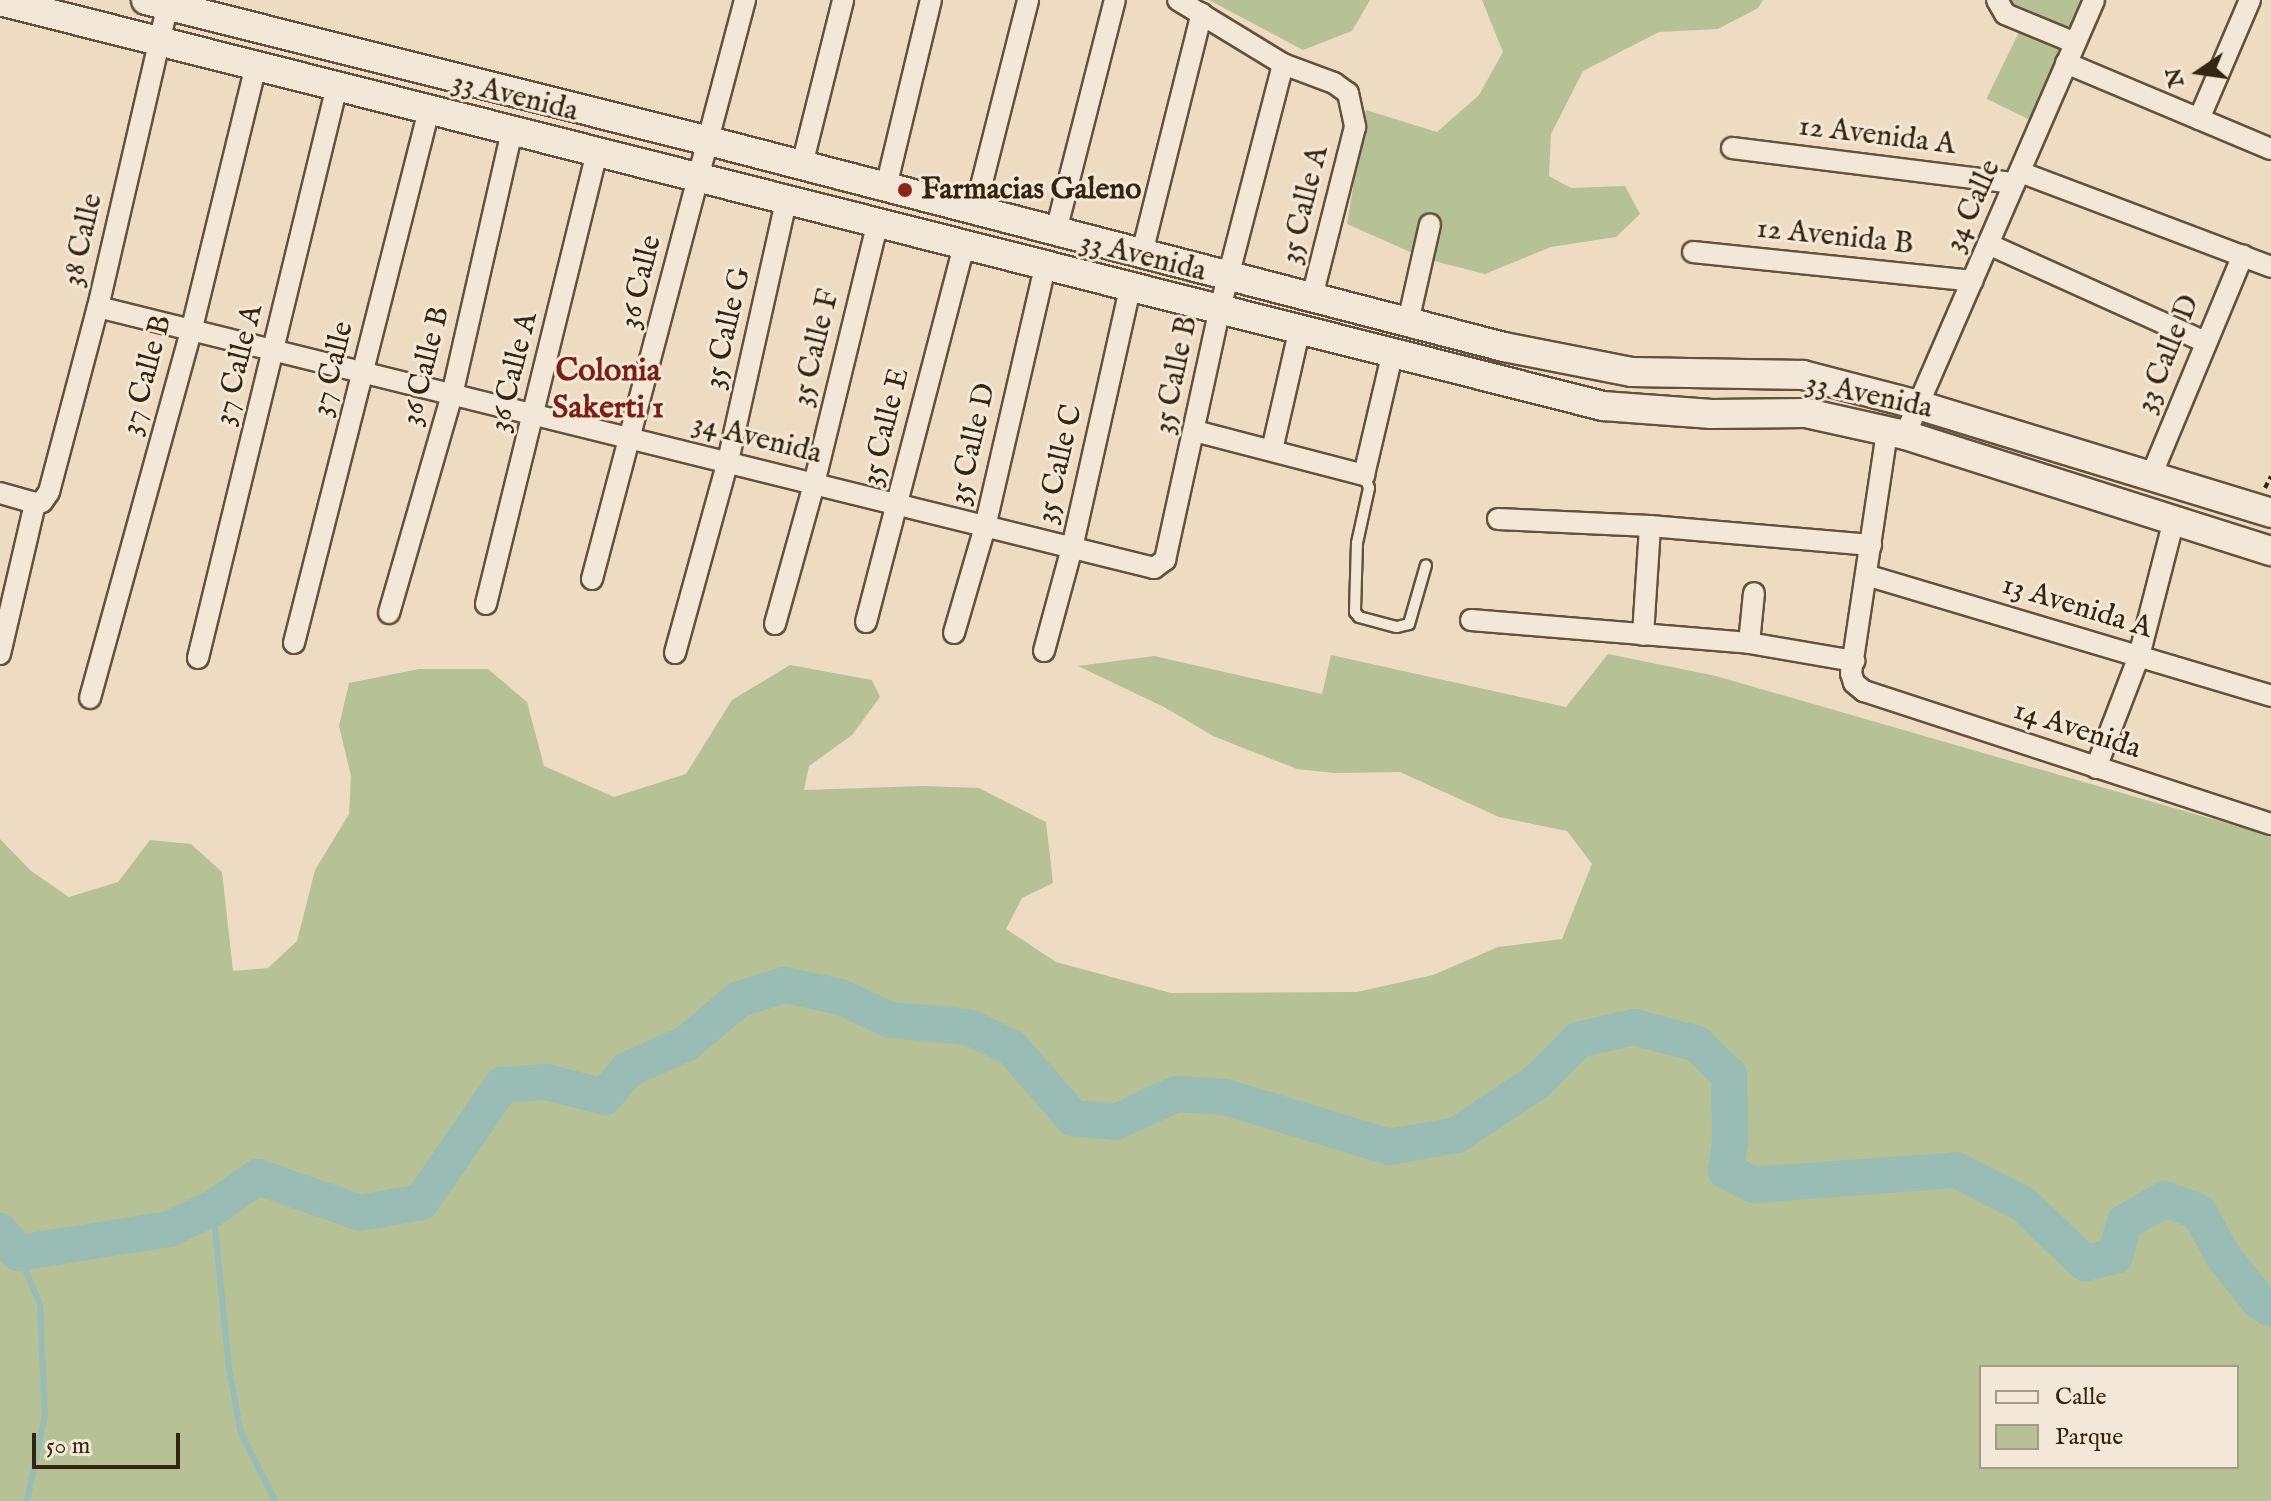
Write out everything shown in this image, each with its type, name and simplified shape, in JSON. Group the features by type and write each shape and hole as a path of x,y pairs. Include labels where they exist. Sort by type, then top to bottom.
{"street":[{"name":"36 Calle","path":"592,579 631,441 745,0"},
{"path":"802,165 843,0"},
{"path":"886,187 931,0"},
{"path":"975,210 1028,0"},
{"path":"1056,231 1115,0"},
{"path":"1178,0 1283,64"},
{"name":"34 Calle","path":"1864,691 1854,683 1851,673 1871,545 1896,434 1918,405 2094,0"},
{"path":"2199,119 2250,0"},
{"name":"33 Avenida","path":"0,1 1392,356 1603,406 1712,414 1806,413 1896,434 2271,551"},
{"name":"33 Avenida","path":"161,2 1504,347 1632,372 1803,375 1918,405 2271,513"},
{"name":"38 Calle","path":"0,654 98,307 159,41 161,2"},
{"path":"2001,7 2075,43"},
{"path":"1142,253 1202,13"},
{"path":"2066,63 2271,149"},
{"name":"35 Calle A","path":"1283,64 1334,83 1348,93 1355,127 1312,297"},
{"name":"35 Calle B","path":"1165,560 1219,312 1283,64"},
{"name":"37 Calle B","path":"90,698 191,332 256,66"},
{"name":"37 Calle A","path":"198,658 337,86"},
{"name":"37 Calle","path":"294,643 429,110"},
{"name":"36 Calle B","path":"389,613 452,395 512,131"},
{"name":"12 Avenida A","path":"1732,148 2017,178 2271,267"},
{"name":"36 Calle A","path":"486,604 535,416 597,153"},
{"name":"35 Calle G","path":"675,653 728,461 786,201"},
{"path":"1408,322 1430,224"},
{"name":"35 Calle F","path":"775,624 814,484 877,225"},
{"path":"1988,244 2205,342"},
{"name":"35 Calle E","path":"866,622 964,246"},
{"name":"12 Avenida B","path":"1693,252 1972,281"},
{"name":"33 Calle D","path":"2151,476 2243,255"},
{"name":"35 Calle D","path":"954,633 985,527 1045,267"},
{"name":"35 Calle C","path":"1044,651 1072,548 1130,289"},
{"name":"34 Avenida","path":"98,307 631,441 728,461 1147,569 1161,566 1165,560"},
{"path":"1272,450 1299,332"},
{"path":"1195,431 1364,475 1392,356"},
{"path":"0,493 42,497"},
{"path":"1498,519 1650,526 1871,545"},
{"path":"2096,768 2139,656 2174,520"},
{"path":"1643,635 1650,526"},
{"name":"13 Avenida A","path":"1866,575 2271,696"},
{"path":"1749,643 1754,593"},
{"path":"1471,620 1749,643 1854,661"},
{"name":"14 Avenida","path":"1864,691 2271,824"}],"lane":[{"path":"1364,475 1369,488 1357,543 1355,612 1359,617 1397,627 1409,624 1426,565"}],"green space":[{"path":"1209,0 1370,0 1352,31 1303,50"},
{"path":"1482,0 1763,0 1758,8 1718,29 1659,32 1583,71 1551,134 1549,176 1571,188 1625,186 1640,214 1616,237 1551,247 1485,274 1426,259 1347,224 1366,110 1437,132 1479,95 1503,52"},
{"path":"2011,0 2082,0 2070,29 2009,4"},
{"path":"2022,26 2065,47 2030,120 1986,99"},
{"path":"1608,654 1716,676 2271,836 2271,1501 0,1501 0,839 31,871 69,897 118,882 150,840 191,844 222,872 233,971 268,968 297,941 315,870 349,814 351,776 339,726 349,683 419,669 488,669 527,702 544,766 614,797 686,774 732,700 790,665 872,680 880,697 852,735 809,766 804,790 923,786 979,788 1046,822 1053,883 1022,898 1006,929 1056,962 1171,993 1357,992 1433,975 1498,947 1562,939 1592,864 1567,831 1499,817 1400,772 1334,773 1297,769 1213,736 1164,707 1078,666 1154,656 1322,694 1331,655 1566,707"}],"waterway":[{"path":"0,1231 18,1253 169,1229 213,1208 258,1177 360,1213 421,1202 502,1085 546,1082 605,1097 627,1070 687,1043 739,999 785,985 840,997 891,1020 969,1027 1012,1048 1073,1118 1116,1122 1176,1094 1225,1097 1390,1147 1457,1135 1538,1081 1578,1040 1634,1027 1697,1044 1729,1075 1730,1142 1726,1171 1754,1185 1956,1170 2023,1204 2085,1263 2115,1256 2125,1222 2165,1199 2199,1212 2223,1256 2258,1300 2271,1309"},
{"path":"213,1208 229,1369 241,1433 275,1501"},
{"path":"18,1253 40,1304 45,1415 27,1501"}],"place":[{"name":"Farmacias Galeno","path":"905,190"}],"district":[{"name":"Colonia Sakerti 1","path":"608,392"}]}
